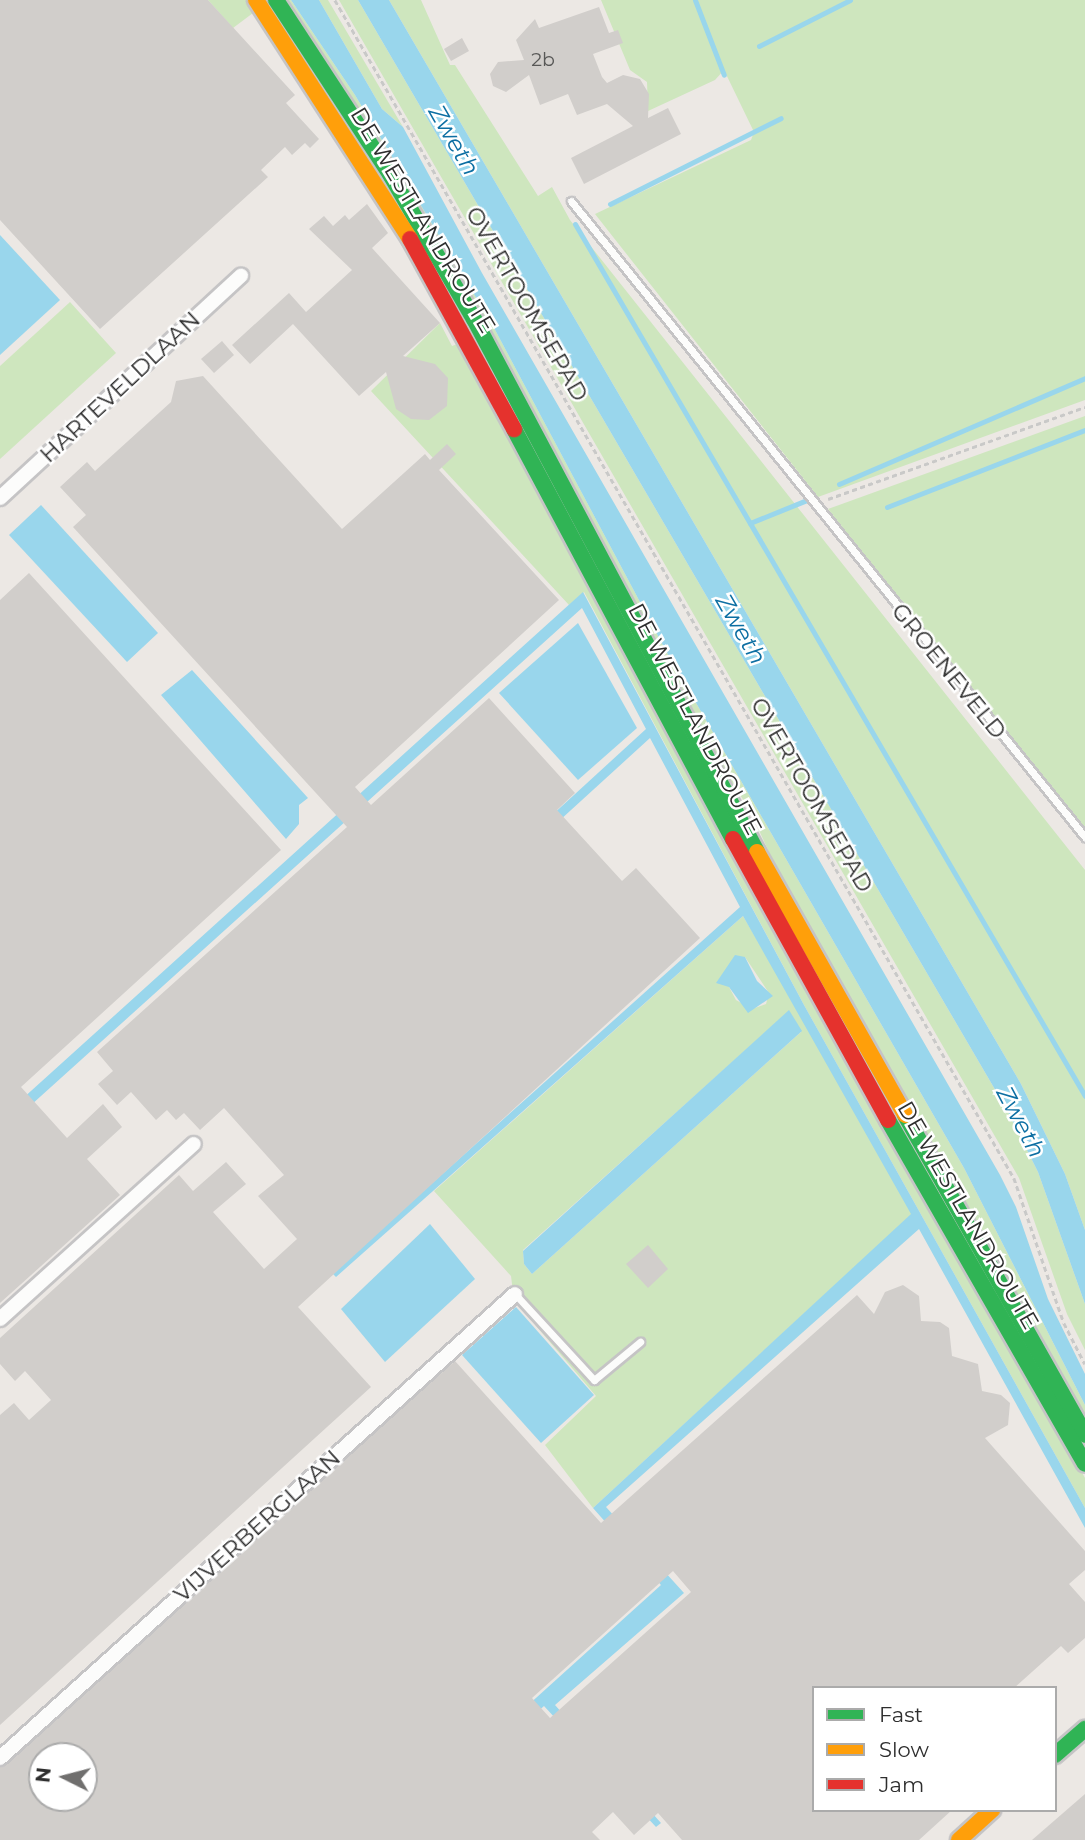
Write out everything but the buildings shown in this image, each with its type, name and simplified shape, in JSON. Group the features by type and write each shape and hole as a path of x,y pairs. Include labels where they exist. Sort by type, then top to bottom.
{"main road":[{"name":"DE WESTLANDROUTE","path":"256,0 378,183 442,293 733,840 923,1184 1085,1464"},
{"name":"DE WESTLANDROUTE","path":"276,0 391,176 474,319 747,834 1085,1435"},
{"path":"1057,1753 1085,1729"},
{"path":"959,1840 990,1812"}],"street":[{"name":"HARTEVELDLAAN","path":"0,498 241,275"},
{"path":"0,1319 194,1144"},
{"name":"VIJVERBERGLAAN","path":"0,1758 515,1294"}],"lane":[{"name":"GROENEVELD","path":"571,201 813,504 1085,837"},
{"path":"515,1294 594,1380 640,1342"}],"path":[{"name":"OVERTOOMSEPAD","path":"335,0 1014,1178 1064,1323 1085,1364"},
{"path":"813,504 1085,407"}],"green space":[{"path":"208,0 250,0 257,10 233,28"},
{"path":"283,0 291,0 355,95 493,326 665,649 964,1168 1085,1405 1085,1424 795,910 749,808 722,769"},
{"path":"319,0 328,0 403,127 382,109"},
{"path":"339,0 358,0 1007,1110 1038,1172 1085,1304 1085,1350 1067,1314 1019,1178"},
{"path":"389,0 421,0 450,65 455,65 538,196 552,187 570,220 1085,870 1085,1230 1065,1174 1021,1084"},
{"path":"601,0 1085,0 1085,400 818,497 595,214 751,140 754,132 724,70 715,80 648,111 647,82 630,70"},
{"path":"70,302 116,353 0,459 0,366"},
{"path":"440,323 452,346 460,343 1085,1478 1085,1508 804,1005 584,592 569,605 371,391"},
{"path":"1085,416 1085,834 828,509"},
{"path":"743,916 865,1123 912,1214 593,1508 545,1445 596,1396 514,1300 511,1276 434,1191","holes":["745,957 769,993 766,1004 752,1009 736,1000 729,987","789,1011 801,1032 532,1274 524,1264 523,1250"]}],"water":[{"path":"291,0 319,0 382,109 403,127 482,273 1000,1175 1016,1207 1048,1299 1085,1374 1085,1405 964,1168 665,649 493,326 355,95"},
{"name":"Zweth","path":"358,0 389,0 1021,1084 1065,1174 1085,1230 1085,1304 1038,1172 1007,1110"},
{"path":"0,235 60,300 0,355"},
{"path":"41,505 158,633 127,662 9,535"},
{"path":"583,592 804,1005 1085,1508 1085,1528 919,1229 606,1507 684,1593 555,1705 661,1823 656,1827 544,1706 396,1840 379,1840 661,1585 593,1508 911,1214 743,916 336,1277 332,1273 740,907 650,738 261,1093 254,1088 646,729 582,608 0,1133 0,1119"},
{"path":"578,623 637,728 578,780 499,693"},
{"path":"192,670 308,798 299,805 299,824 286,839 161,695"},
{"path":"735,955 745,957 757,981 773,996 748,1013 729,987 716,983"},
{"path":"789,1010 802,1031 532,1274 524,1264 523,1251"},
{"path":"430,1224 475,1279 385,1362 341,1309"},
{"path":"516,1307 594,1395 541,1443 462,1355"}],"waterway":[{"path":"695,0 724,75"},
{"path":"759,46 850,0"},
{"path":"610,204 781,118"},
{"path":"575,224 1085,1096"},
{"path":"839,484 1085,378"},
{"path":"887,507 1085,430"},
{"path":"750,523 807,500"}],"traffic: fast":[{"path":"276,0 391,176 474,319 757,852"},
{"path":"514,429 733,839"},
{"path":"905,1115 1085,1435"},
{"path":"888,1120 1085,1464"},
{"path":"1057,1753 1085,1729"}],"traffic: slow":[{"path":"256,0 410,239"},
{"path":"757,852 905,1115"},
{"path":"959,1840 990,1812"}],"traffic: jam":[{"path":"410,239 514,429"},
{"path":"733,839 888,1120"}]}
